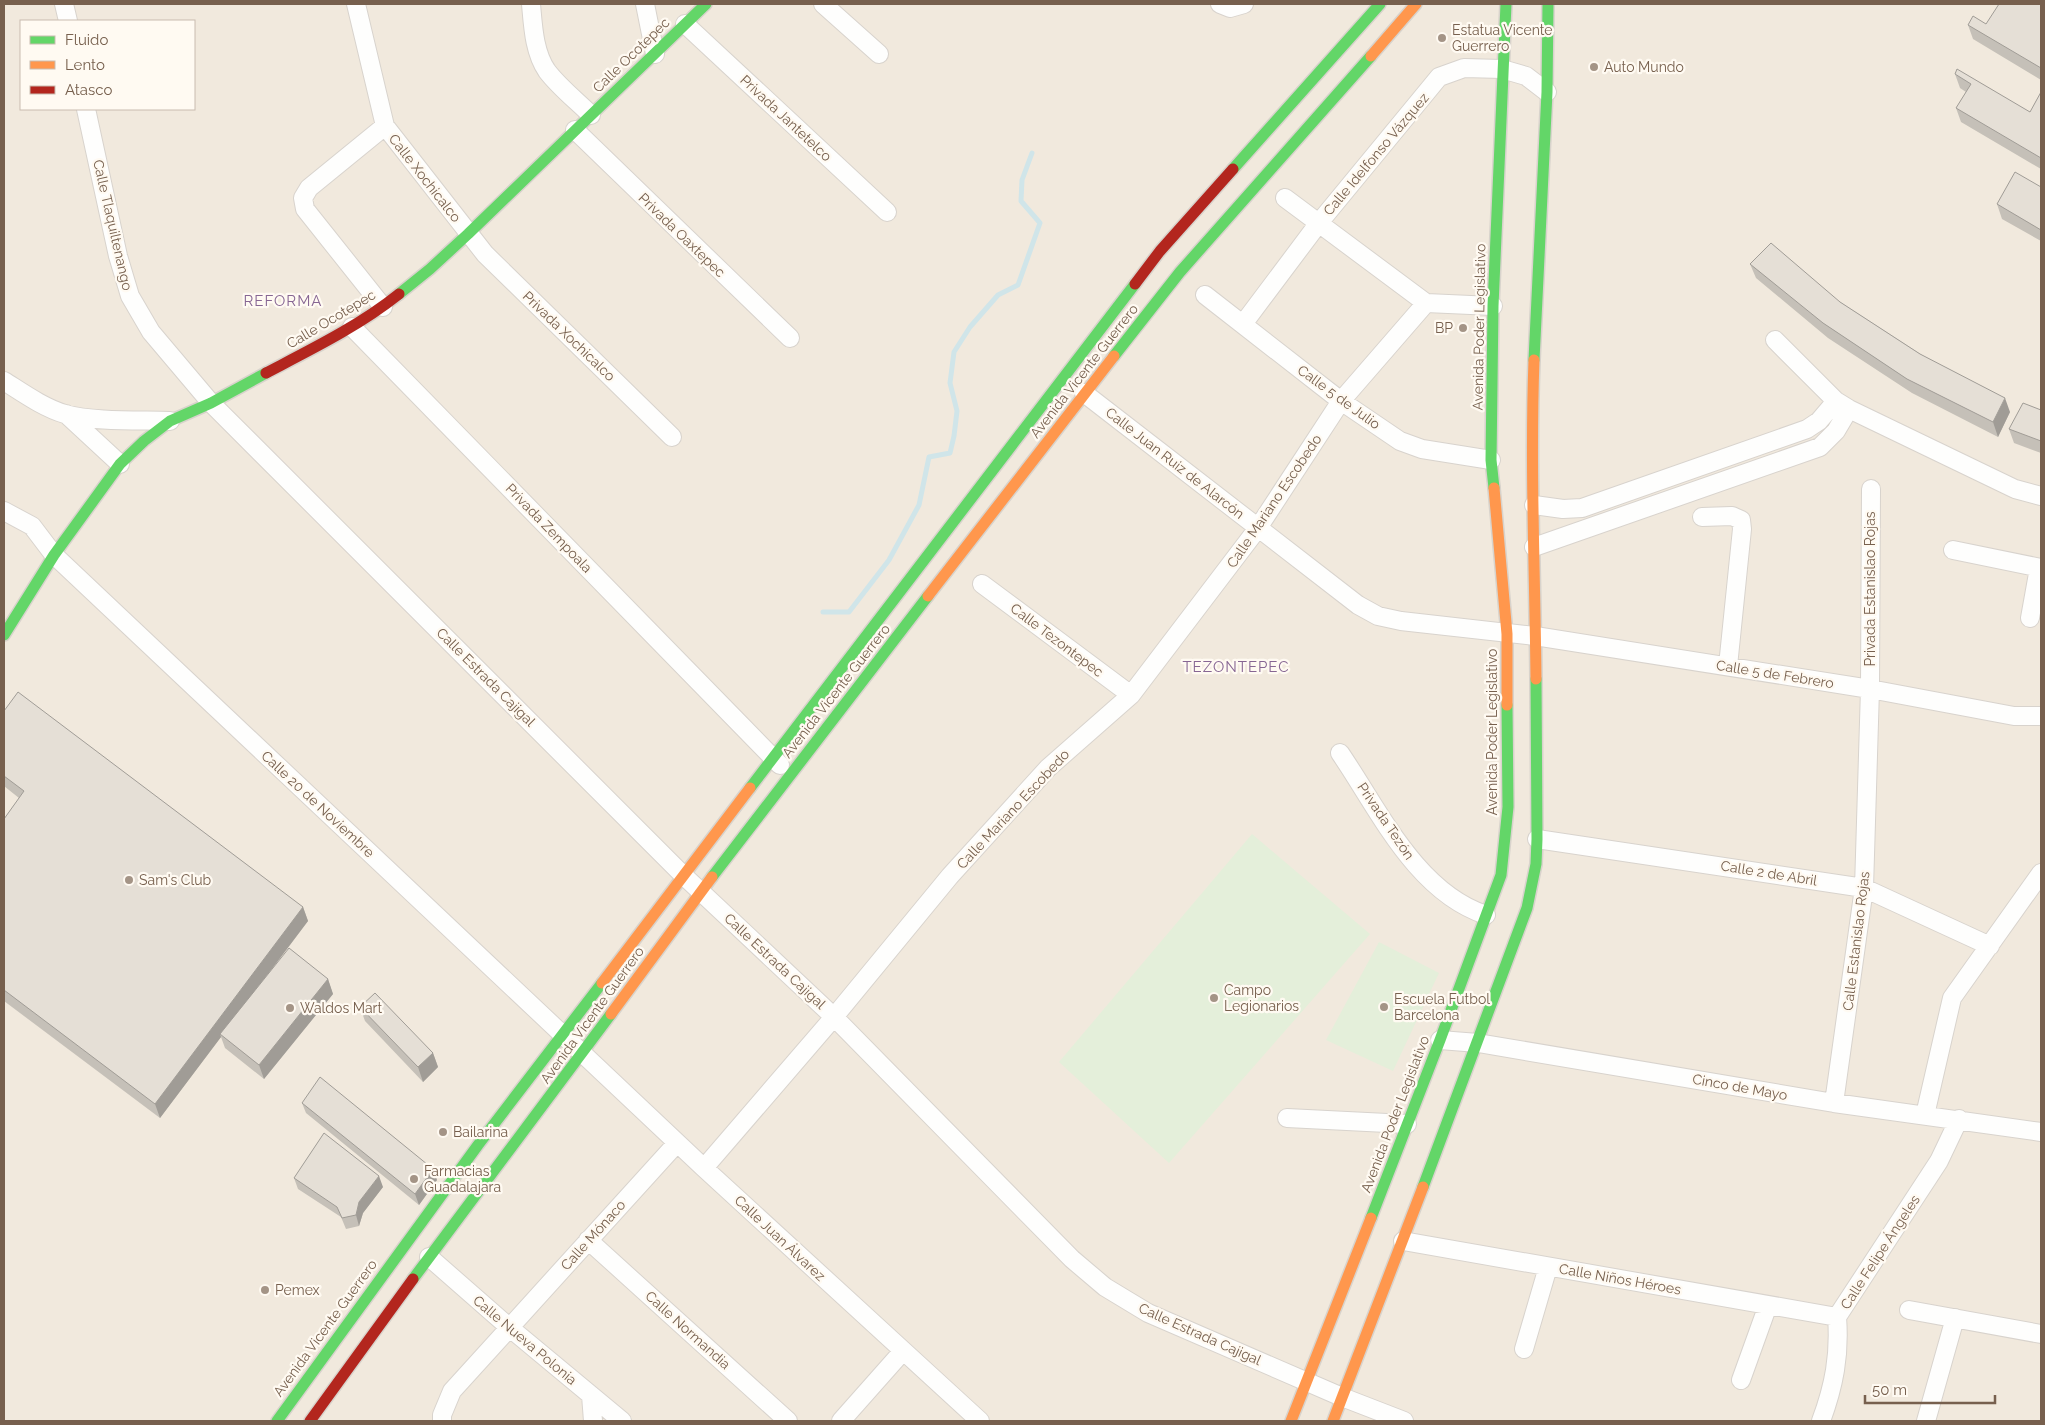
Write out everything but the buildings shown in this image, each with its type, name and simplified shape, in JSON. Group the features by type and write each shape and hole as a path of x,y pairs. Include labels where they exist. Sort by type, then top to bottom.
{"main road":[{"name":"Calle Ocotepec","path":"4,635 54,554 120,464 144,441 170,421 211,403 352,327 383,307 430,269 468,234 706,4"},
{"name":"Avenida Vicente Guerrero","path":"277,1421 410,1237 772,758 1160,251 1380,4"},
{"name":"Avenida Vicente Guerrero","path":"310,1421 429,1257 582,1054 701,891 1084,393 1180,272 1416,4"},
{"name":"Avenida Poder Legislativo","path":"1291,1421 1440,1040 1501,875 1508,807 1508,634 1491,460 1493,306 1502,69 1507,5"},
{"path":"1333,1421 1528,908 1536,864 1534,505 1531,435 1547,92 1545,6"}],"street":[{"path":"64,4 68,20"},
{"name":"Calle Xochicalco","path":"356,4 385,126 468,234"},
{"path":"530,4 534,37 540,58 547,71 591,114"},
{"path":"645,4 656,54"},
{"path":"823,4 879,54"},
{"path":"1220,4 1230,8 1244,4"},
{"name":"Privada Jantetelco","path":"685,24 887,212"},
{"name":"Calle Idelfonso Vázquez","path":"1243,324 1318,224 1439,77 1464,68 1502,69 1526,76 1547,92"},
{"name":"Calle Tlaquiltenango","path":"86,110 118,256 130,296 151,332 211,403"},
{"path":"383,307 305,209 302,198 309,188 385,126"},
{"name":"Privada Oaxtepec","path":"575,130 790,338"},
{"path":"1285,198 1426,303 1493,306"},
{"name":"Privada Xochicalco","path":"468,234 485,254 672,437"},
{"name":"Calle 5 de Julio","path":"1205,295 1341,401 1400,441 1422,449 1491,460"},
{"name":"Calle Mariano Escobedo","path":"704,1168 834,1017 950,876 1048,768 1131,695 1258,528 1341,401 1426,303"},
{"name":"Privada Zempoala","path":"352,327 772,758 791,775"},
{"path":"1775,340 1842,405 2015,489 2041,496"},
{"path":"4,381 29,397 66,414 99,418 170,421"},
{"name":"Calle Juan Ruiz de Alarcón","path":"1084,393 1358,605 1378,616 1401,621 1508,634"},
{"name":"Calle Estrada Cajigal","path":"211,403 684,875 834,1017 1072,1258 1105,1287 1148,1313 1342,1397 1404,1421"},
{"path":"1534,505 1563,509 1582,508 1807,429 1842,405"},
{"path":"1534,547 1820,447 1836,431 1842,405"},
{"path":"66,414 120,464"},
{"name":"Privada Estanislao Rojas","path":"1870,689 1871,489"},
{"name":"Calle 20 de Noviembre","path":"4,511 32,526 54,554 582,1054"},
{"path":"1702,517 1732,516 1741,520 1742,529 1728,666"},
{"path":"1953,550 2040,568 2030,618"},
{"name":"Calle Tezontepec","path":"982,584 1131,695"},
{"name":"Calle 5 de Febrero","path":"1508,634 1535,636 1870,689 2014,716 2041,716"},
{"name":"Calle Estanislao Rojas","path":"1834,1103 1864,888 1870,689"},
{"name":"Privada Tezón","path":"1340,753 1415,865 1444,891 1469,909 1486,915"},
{"name":"Calle 2 de Abril","path":"1537,838 1864,888 1990,946"},
{"path":"1925,1115 1952,998 2041,873"},
{"name":"Cinco de Mayo","path":"1440,1040 1478,1043 1834,1103 2041,1132"},
{"name":"Calle Juan Álvarez","path":"582,1054 904,1351 972,1418"},
{"path":"1287,1118 1407,1124"},
{"name":"Calle Felipe Ángeles","path":"1821,1421 1836,1374 1837,1317 1939,1161 1959,1119"},
{"name":"Calle Mónaco","path":"442,1421 442,1414 452,1391 677,1142"},
{"name":"Calle Normandia","path":"588,1240 788,1421"},
{"name":"Calle Niños Héroes","path":"1403,1241 1837,1317"},
{"name":"Calle Nueva Polonia","path":"429,1257 510,1328 622,1421"},
{"path":"1524,1349 1548,1266"},
{"path":"1741,1380 1768,1305"},
{"path":"1909,1310 2041,1334"},
{"path":"1926,1421 1955,1318"},
{"path":"841,1421 904,1351"},
{"path":"590,1395 593,1421"}],"shaded area":[{"path":"4,4 2041,4 2041,1421 4,1421"}],"green space":[{"name":"Campo Legionarios","path":"1252,834 1370,934 1169,1163 1059,1062"},
{"name":"Escuela Futbol Barcelona","path":"1379,942 1439,973 1393,1071 1326,1040"}],"waterway":[{"path":"823,612 849,612 889,560 919,505 929,457 950,453 957,411 950,383 954,352 970,327 998,295 1018,285 1040,223 1021,201 1022,180 1032,153"}],"traffic: fast":[{"path":"399,294 468,234 706,4"},
{"path":"1233,169 1380,4"},
{"path":"1494,488 1491,460 1493,306 1506,4"},
{"path":"1534,360 1547,92 1548,4"},
{"path":"1114,356 1180,272 1371,56"},
{"path":"750,788 1135,284"},
{"path":"4,635 54,555 120,464 144,441 170,421 211,403 266,373"},
{"path":"712,877 928,596"},
{"path":"1423,1187 1527,908 1536,864 1537,839 1536,679"},
{"path":"1371,1218 1501,875 1508,807 1507,705"},
{"path":"277,1421 478,1145 602,983"},
{"path":"413,1279 611,1014"}],"traffic: slow":[{"path":"1371,56 1416,4"},
{"path":"928,596 1114,356"},
{"path":"1534,360 1533,480 1536,679"},
{"path":"1494,488 1507,634 1507,705"},
{"path":"602,983 750,788"},
{"path":"611,1014 712,877"},
{"path":"1333,1421 1423,1187"},
{"path":"1291,1421 1371,1218"}],"traffic: jam":[{"path":"1135,284 1160,251 1233,169"},
{"path":"266,373 351,327 399,294"},
{"path":"310,1421 413,1279"}],"place":[{"name":"Estatua Vicente Guerrero","path":"1442,38"},
{"name":"Auto Mundo","path":"1594,67"},
{"name":"BP","path":"1463,328"},
{"name":"Sam's Club","path":"129,880"},
{"name":"Campo Legionarios","path":"1214,998"},
{"name":"Escuela Futbol Barcelona","path":"1384,1007"},
{"name":"Waldos Mart","path":"290,1008"},
{"name":"Bailarina","path":"443,1132"},
{"name":"Farmacias Guadalajara","path":"414,1179"},
{"name":"Pemex","path":"265,1290"}],"district":[{"name":"REFORMA","path":"283,301"},
{"name":"TEZONTEPEC","path":"1236,667"}]}
